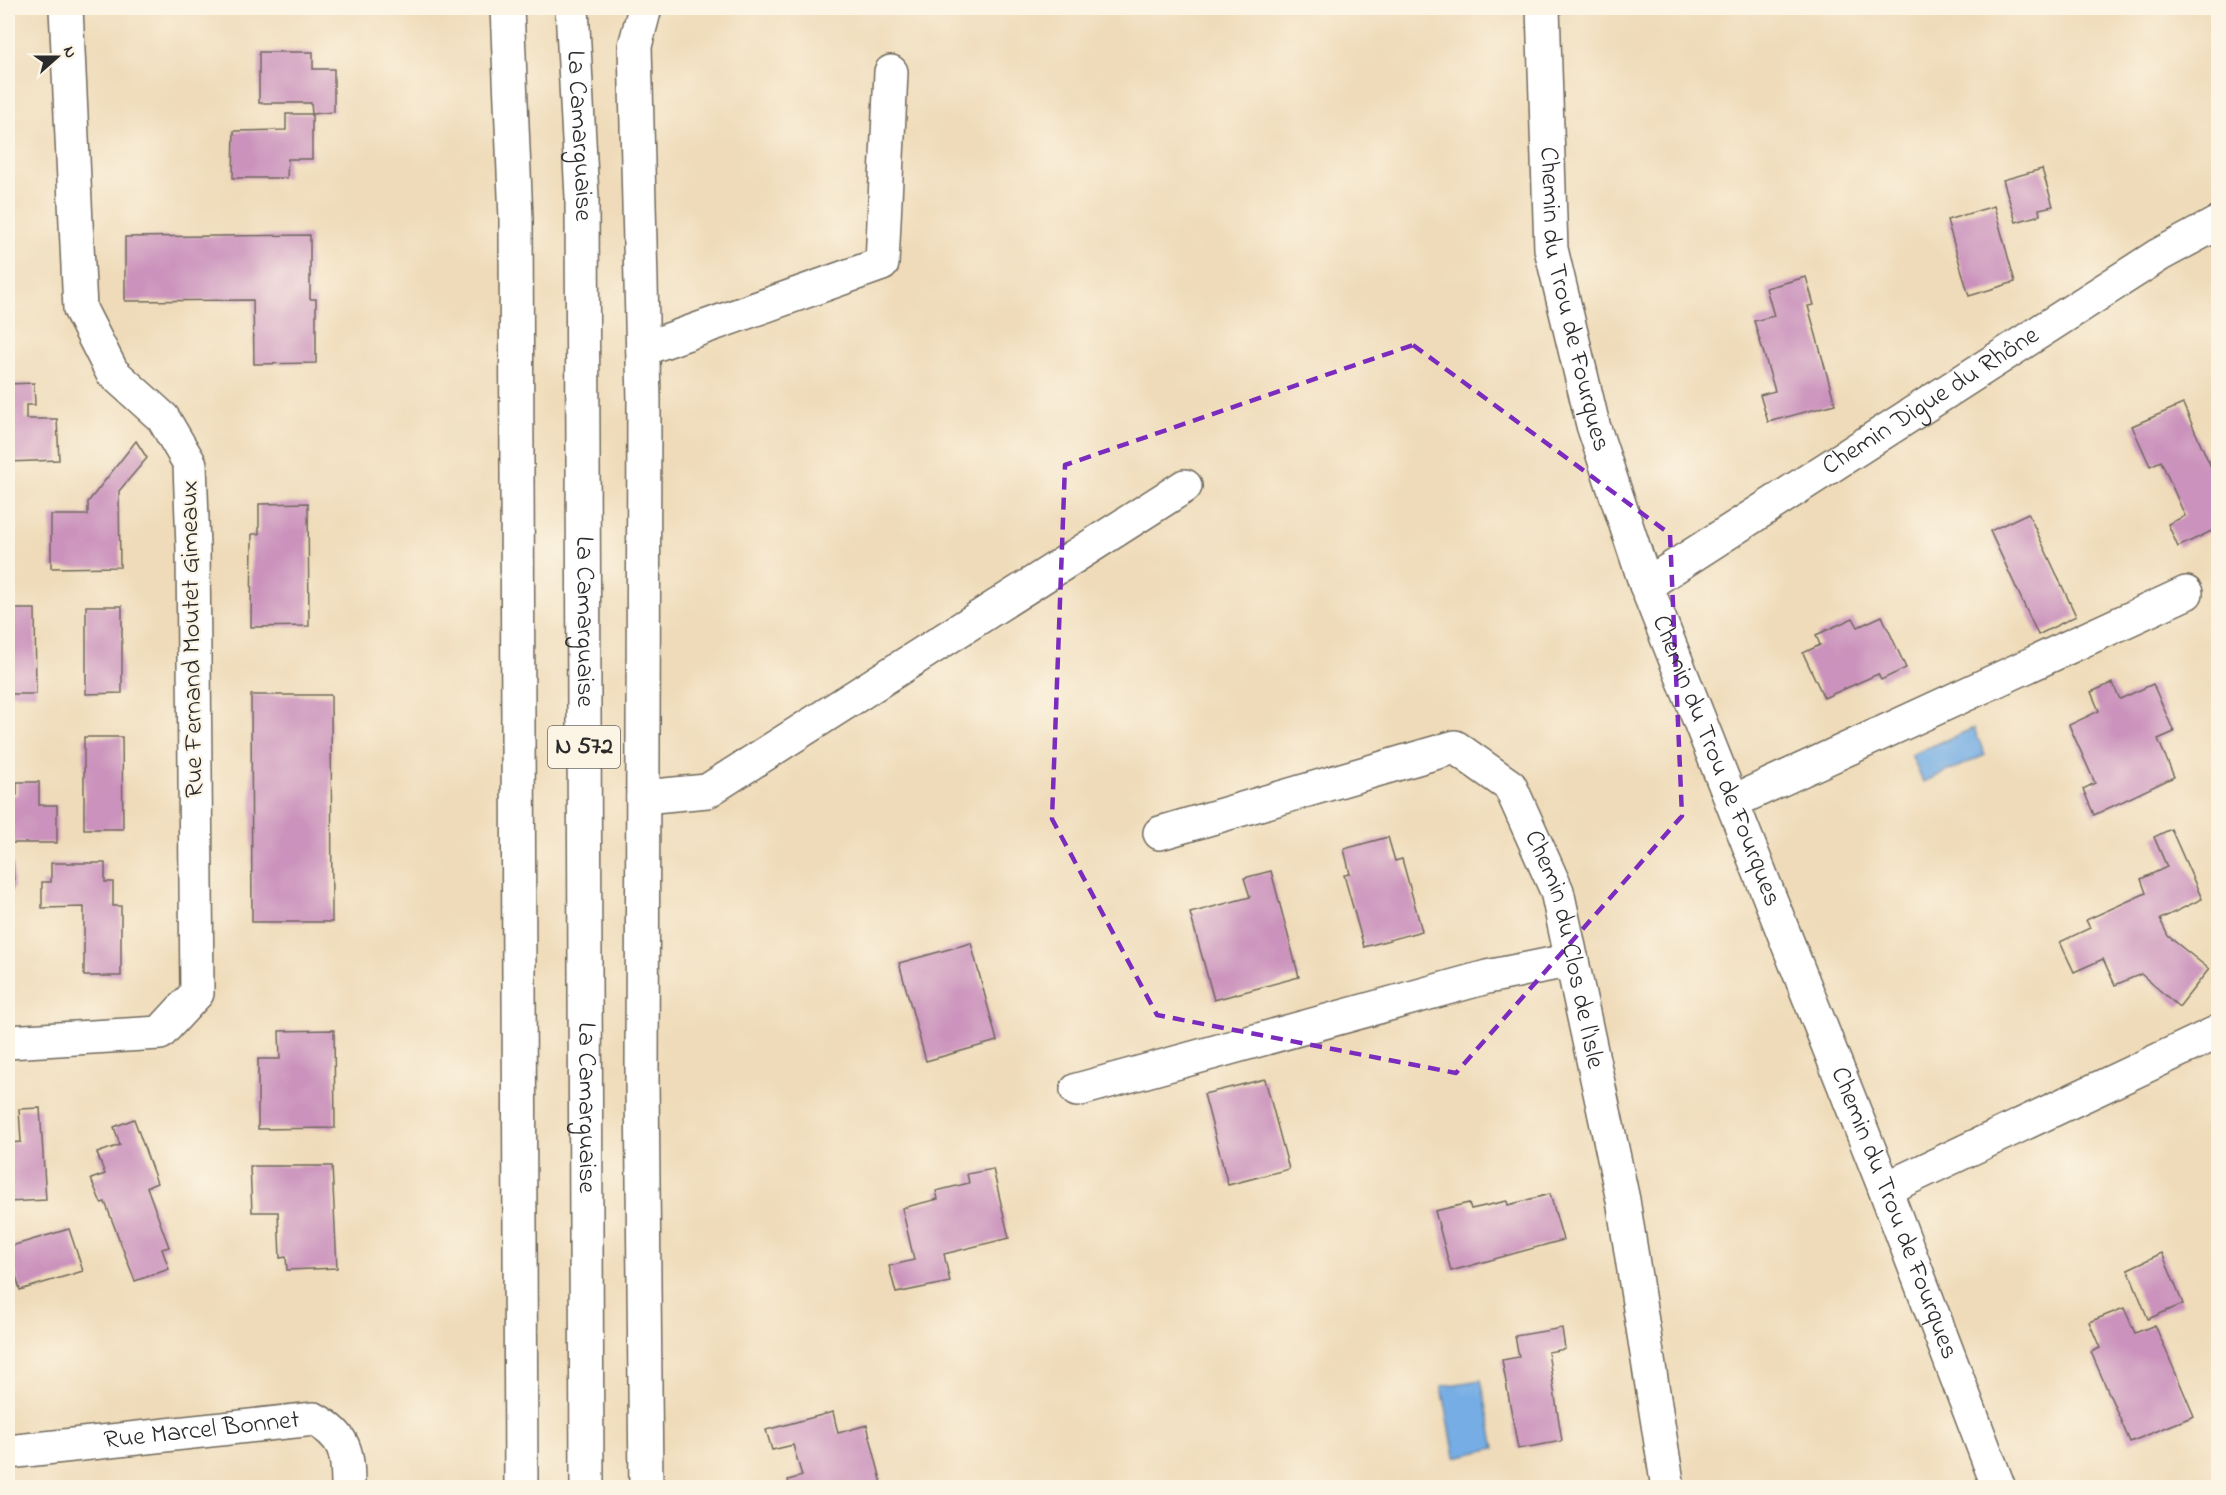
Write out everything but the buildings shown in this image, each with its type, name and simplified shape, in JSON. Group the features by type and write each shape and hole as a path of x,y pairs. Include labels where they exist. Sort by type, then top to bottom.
{"main road":[{"name":"Rue Fernand Moutet Gimeaux","path":"8,1042 160,1033 197,993 193,548 189,464 163,418 112,372 80,309 66,8"},
{"name":"N 572","path":"507,8 516,231 521,1488"},
{"name":"La Camarguaise","path":"572,8 582,197 587,1488"},
{"path":"645,8 635,46 643,349 646,1488"},
{"name":"Chemin du Trou de Fourques","path":"1543,8 1551,249 1593,425 1646,585 1885,1189 1999,1488"},
{"path":"643,349 882,264 891,72"},
{"name":"Chemin Digue du Rhône","path":"1646,585 2159,255 2218,224"},
{"path":"643,797 707,791 1185,486"},
{"path":"1732,801 2186,593"},
{"name":"Chemin du Clos de l'Isle","path":"1160,833 1455,747 1510,786 1557,891 1623,1200 1668,1488"},
{"path":"1077,1090 1487,977 1572,960"},
{"path":"1885,1189 2218,1032"},
{"name":"Rue Marcel Bonnet","path":"8,1452 314,1419 330,1428 344,1445 348,1466 348,1488"}],"highlighted area":[{"path":"1413,345 1670,534 1682,816 1456,1073 1157,1015 1052,819 1065,465"}],"water":[{"path":"1974,728 1985,755 1923,782 1911,755"},
{"path":"1481,1380 1495,1448 1455,1457 1442,1386"}]}
